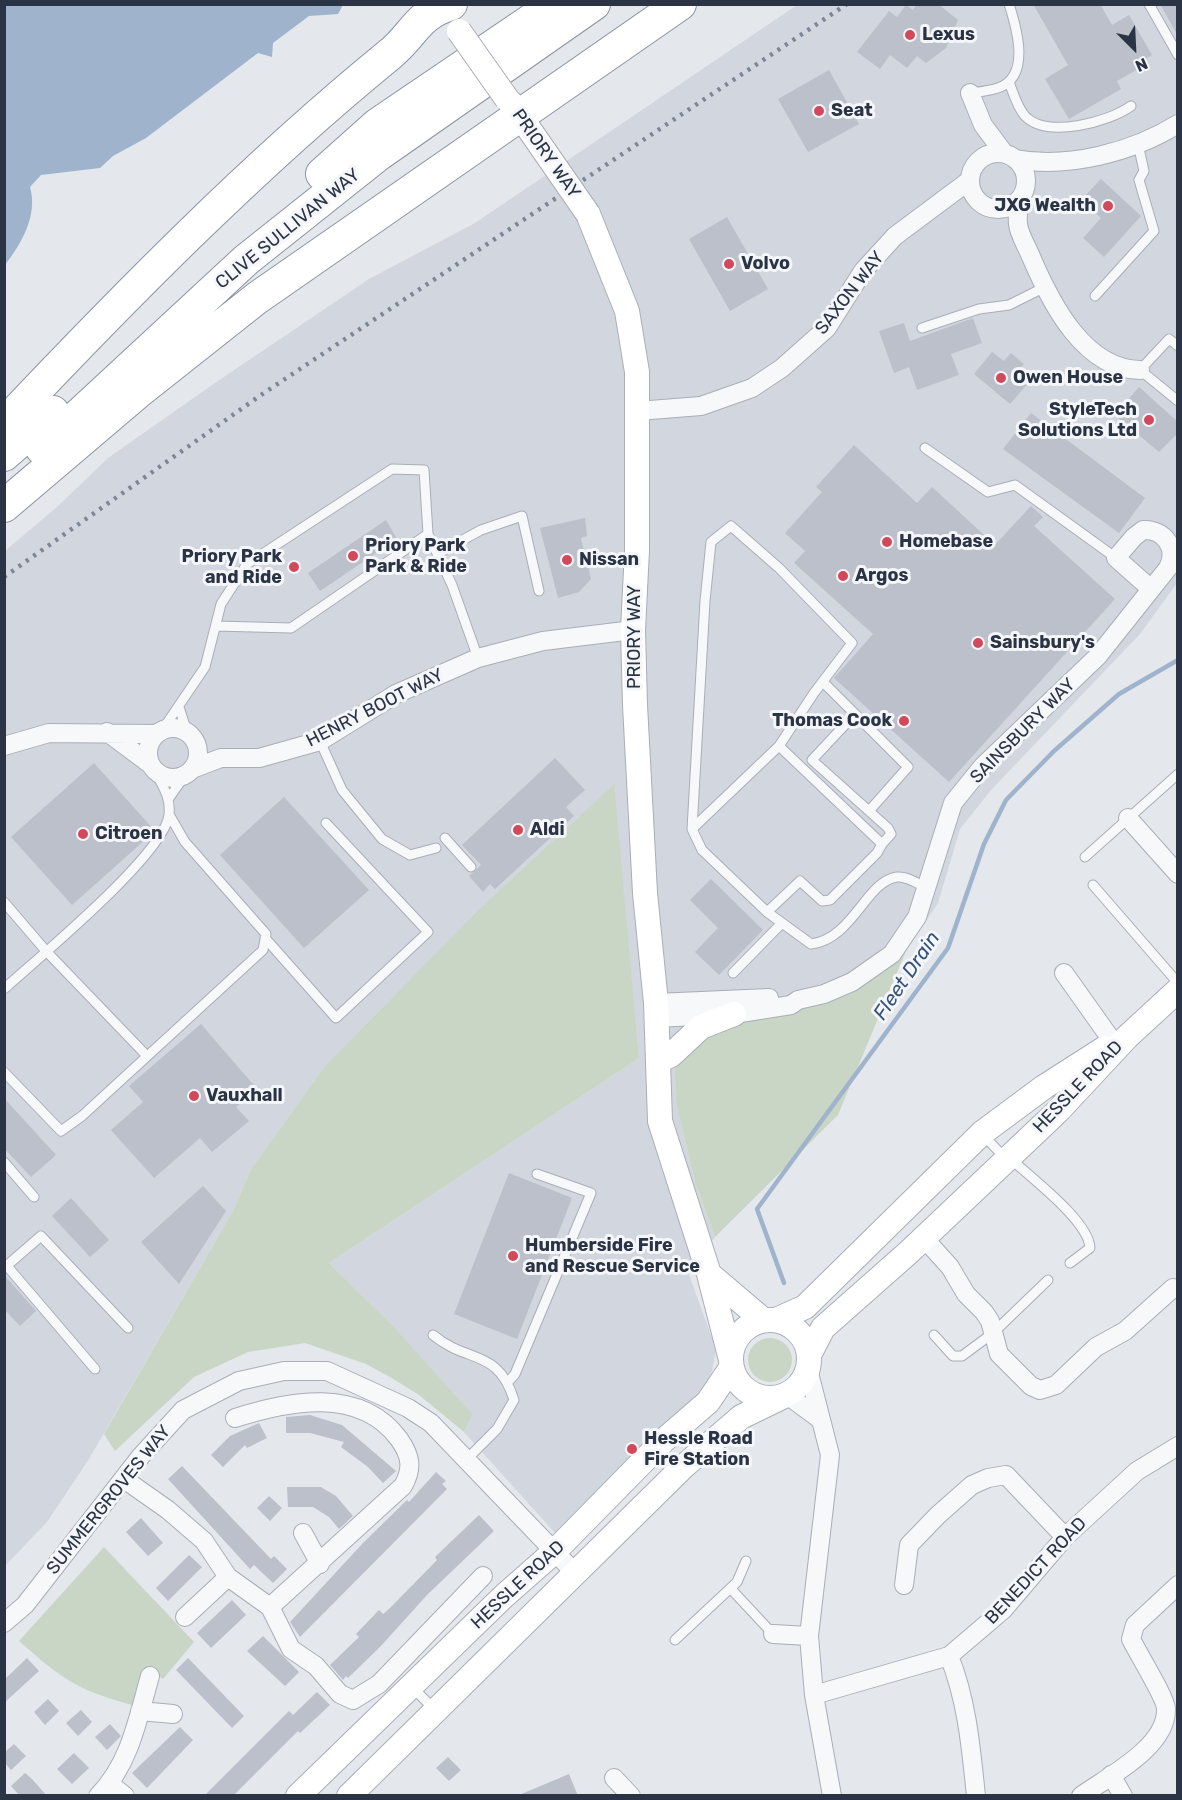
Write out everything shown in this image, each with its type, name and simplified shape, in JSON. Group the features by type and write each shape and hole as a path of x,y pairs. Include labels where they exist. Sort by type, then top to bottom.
{"highway":[{"name":"CLIVE SULLIVAN WAY","path":"4,455 378,124 555,4"},
{"name":"CLIVE SULLIVAN WAY","path":"4,482 246,260 378,155 594,4"},
{"path":"4,506 137,393 257,298 514,108 680,4"},
{"path":"4,424 120,301 338,97 401,45 423,16 455,18"}],"street":[{"path":"455,18 457,4"},
{"name":"PRIORY WAY","path":"455,18 588,214 627,311 637,372 637,550 633,630 645,892 656,1011 660,1121 708,1274 731,1362"},
{"path":"970,93 983,125 987,146 983,157"},
{"path":"1140,370 1127,370 1103,359 1075,332 1044,287 1018,225 1000,209 982,204 975,197 970,180 975,164 983,157 994,153 1057,162 1138,144 1178,123"},
{"path":"983,125 1026,175 1018,225"},
{"path":"1000,209 1022,196 1031,182 1057,162"},
{"name":"SAXON WAY","path":"637,411 701,406 752,388 772,375 827,328 863,271 896,236 970,180"},
{"name":"SAXON WAY","path":"926,213 964,204 982,204"},
{"name":"SAINSBURY WAY","path":"656,1011 734,1014 786,1006 798,1000 825,994 852,982 891,954 917,916 928,889 953,803 983,766 1098,656 1171,562 1172,550 1163,536 1154,531 1143,530 1116,558"},
{"path":"1116,558 1151,589"},
{"name":"HENRY BOOT WAY","path":"221,758 259,758 320,741 396,694 478,658 543,642 633,630"},
{"path":"4,746 49,733 159,731 171,727 190,735 221,758 170,778 153,768 106,732"},
{"path":"153,768 147,748 159,731"},
{"path":"189,772 198,754 190,735"},
{"path":"1128,818 1178,873"},
{"path":"1064,974 1120,1039 1178,990"},
{"name":"SAINSBURY WAY","path":"656,1011 778,997 798,1000"},
{"path":"658,1061 671,1055 702,1027 734,1014"},
{"name":"HESSLE ROAD","path":"769,1320 805,1307 982,1133 1044,1087 1120,1039"},
{"name":"HESSLE ROAD","path":"809,1362 823,1328 1058,1111 1120,1039"},
{"path":"923,1238 950,1267 966,1294 984,1312 999,1354 1031,1386 1046,1390 1056,1385 1096,1347 1125,1331 1173,1288"},
{"path":"708,1274 769,1320"},
{"path":"809,1362 797,1389 785,1396 763,1398 745,1390 736,1380 731,1362 734,1343 741,1332 751,1324 769,1320 788,1324 799,1332 806,1342 830,1455 809,1636 814,1695 832,1796"},
{"name":"HESSLE ROAD","path":"298,1796 554,1552 663,1441 708,1402 731,1362"},
{"name":"SUMMERGROVES WAY","path":"4,1623 24,1605 141,1456 183,1410 239,1381 284,1371 327,1371 408,1408 431,1423 576,1574"},
{"path":"785,1396 821,1420"},
{"name":"HESSLE ROAD","path":"349,1796 683,1467 741,1417 785,1396"},
{"path":"236,1418 270,1414 310,1401 347,1404 374,1418 395,1434 408,1452 410,1473 403,1486 320,1564 270,1607"},
{"name":"BENEDICT ROAD","path":"814,1695 949,1656 1003,1610 1065,1537 1137,1471 1178,1446"},
{"path":"904,1585 909,1545 972,1485 988,1478 1006,1475 1065,1537"},
{"path":"124,1479 168,1510 204,1541 228,1576 270,1607 291,1649 316,1666 340,1694 353,1700 379,1684 447,1599 483,1576"},
{"path":"303,1533 320,1564"},
{"path":"185,1617 228,1576"},
{"path":"1081,1796 1150,1746 1171,1714 1131,1639 1135,1625 1178,1586"},
{"path":"773,1634 809,1636"},
{"path":"949,1656 958,1678 970,1735 976,1796"},
{"path":"125,1796 104,1790 129,1749 150,1676"},
{"path":"140,1711 173,1714"},
{"path":"1111,1775 1123,1796"},
{"path":"614,1778 631,1796"}],"lane":[{"path":"970,93 998,88 1009,82 1018,66 1019,49 1009,4"},
{"path":"1149,4 1178,55"},
{"path":"1009,82 1025,116 1036,123 1048,126 1086,124 1108,118 1131,106"},
{"path":"1095,296 1154,231 1138,180 1144,171 1138,144"},
{"path":"922,328 979,309 1009,305 1044,287"},
{"path":"1178,346 1169,339 1140,370 1178,401"},
{"path":"925,448 988,492 1015,485 1116,558"},
{"path":"159,731 179,707 186,691 205,667 221,604 247,564 392,470 423,470 428,534 452,585 478,658"},
{"path":"437,554 481,530 522,516 539,591"},
{"path":"692,830 779,746 852,643 779,568 732,526 711,542 704,614 692,830 702,850 767,912 811,944 824,943 837,935 885,881 898,877 909,879 928,889"},
{"path":"216,626 291,628 428,534"},
{"path":"823,682 908,767 869,811"},
{"path":"179,707 190,735"},
{"path":"767,912 800,881 822,901 830,900 877,853 891,834 812,760 855,714"},
{"path":"320,741 342,790 382,839 410,855 436,848"},
{"path":"779,746 882,844"},
{"path":"4,1072 61,1131 82,1116 262,950 266,934 185,843 170,816 169,798 153,768"},
{"path":"169,798 189,772"},
{"path":"1085,857 1178,774"},
{"path":"4,989 136,868 156,845 170,816"},
{"path":"265,938 336,1018 428,932 326,823"},
{"path":"445,838 471,867"},
{"path":"1093,885 1178,983"},
{"path":"4,902 46,951 147,1056"},
{"path":"733,973 781,924"},
{"path":"982,1133 1078,1221 1087,1236 1090,1248 1070,1263"},
{"path":"4,1162 34,1197"},
{"path":"508,1382 515,1374 591,1193 537,1174"},
{"path":"95,1369 6,1267 41,1236 128,1328"},
{"path":"934,1335 953,1356 962,1356 993,1333 1048,1280"},
{"path":"433,1335 448,1347 492,1362 508,1382 514,1400 497,1429 466,1460"},
{"path":"675,1640 731,1589 737,1582 746,1561"},
{"path":"731,1589 773,1634"},
{"path":"411,1686 435,1710"}],"shaded area":[{"path":"797,5 1177,5 1177,583 1140,634 991,790 960,829 938,903 906,951 840,995 674,1042 676,1103 695,1182 715,1237 689,1275 716,1349 711,1376 697,1399 556,1534 464,1432 471,1414 394,1327 329,1263 639,1058 613,785 479,909 324,1067 251,1169 234,1209 89,1459 47,1522 5,1566 5,551 58,506 108,458 215,383 369,279 475,223"}],"green space":[{"path":"614,784 639,1058 329,1263 394,1327 472,1414 464,1432 419,1395 390,1377 366,1364 305,1343 248,1352 194,1377 115,1451 104,1434 234,1209 251,1169 324,1067 479,909"},
{"path":"906,951 838,1115 715,1237 695,1182 676,1103 674,1042 695,1018 840,995"},
{"path":"770,1338 785,1345 792,1360 785,1375 770,1382 755,1375 748,1360 755,1345"},
{"path":"104,1547 194,1642 163,1679 143,1668 132,1705 97,1694 71,1682 19,1641"}],"water":[{"path":"5,4 343,5 338,14 309,16 273,43 272,57 258,53 146,138 113,156 100,168 41,175 30,187 32,208 27,228 5,265"}],"building":[{"name":"Lexus","path":"917,4 938,4 958,20 946,48 926,63 917,56 907,68 890,55 880,69 857,52 889,11 897,17 906,5 913,10"},
{"path":"1033,4 1100,4 1112,25 1129,15 1152,55 1136,65 1138,69 1117,81 1121,89 1069,119 1045,79 1068,65"},
{"path":"1160,4 1178,4 1178,36"},
{"name":"Seat","path":"829,70 859,124 808,152 778,99"},
{"path":"1101,179 1141,216 1104,257 1083,238 1101,218 1081,200"},
{"name":"Volvo","path":"727,217 768,289 730,311 689,239"},
{"path":"973,318 982,343 951,354 959,375 917,390 909,367 894,373 879,331 904,323 910,341"},
{"name":"Owen House","path":"992,352 1004,361 1011,353 1024,364 1017,372 1029,382 1010,404 974,374"},
{"path":"1139,387 1178,422 1178,433 1159,452 1115,415"},
{"path":"1031,413 1145,498 1119,533 1003,449"},
{"name":"Sainsbury's","path":"854,445 917,503 932,487 995,545 1031,506 1043,517 1034,526 1115,599 949,782 834,678 873,634 794,563 805,551 785,533 822,492 816,487"},
{"path":"585,518 587,536 581,538 591,579 579,592 558,598 540,528"},
{"name":"Priory Park Park & Ride","path":"386,520 397,539 320,591 308,573"},
{"name":"Aldi","path":"555,758 585,790 566,807 574,816 495,889 490,884 483,892 469,876 481,865 462,845"},
{"name":"Citroen","path":"94,763 155,831 72,905 11,837"},
{"path":"284,797 369,890 304,948 220,855"},
{"path":"711,879 763,930 719,975 695,952 718,928 690,900"},
{"name":"Vauxhall","path":"201,1024 257,1089 236,1107 249,1121 212,1152 200,1138 154,1178 111,1130 143,1102 129,1086"},
{"path":"4,1098 56,1155 31,1177 4,1148"},
{"name":"Humberside Fire and Rescue Service","path":"509,1173 572,1198 517,1339 454,1314"},
{"path":"203,1186 226,1211 179,1284 141,1242"},
{"path":"71,1198 109,1240 90,1257 52,1216"},
{"path":"4,1275 36,1311 20,1326 4,1309"},
{"path":"310,1415 342,1425 396,1471 383,1483 368,1467 341,1447 344,1442 310,1433 286,1433 286,1417"},
{"path":"259,1423 267,1438 247,1448 245,1445 223,1467 211,1455 230,1436"},
{"path":"182,1466 271,1559 274,1556 287,1569 273,1583 254,1565 250,1569 168,1479"},
{"path":"436,1472 446,1481 442,1484 447,1489 300,1637 290,1622 363,1543 407,1500 409,1502"},
{"path":"287,1487 321,1487 336,1496 353,1516 339,1529 329,1517 313,1507 288,1507"},
{"path":"269,1496 282,1508 270,1521 257,1508"},
{"path":"479,1515 494,1531 427,1595 380,1647 348,1678 346,1676 343,1680 330,1665 359,1637 356,1634 379,1610 383,1614 390,1608 437,1560 435,1557"},
{"path":"141,1518 163,1543 148,1556 126,1532"},
{"path":"189,1555 202,1567 168,1601 156,1588"},
{"path":"232,1600 246,1615 211,1648 197,1633"},
{"path":"263,1636 299,1672 285,1686 247,1651"},
{"path":"27,1658 39,1671 4,1703 4,1680"},
{"path":"188,1658 244,1716 232,1728 176,1670"},
{"path":"317,1692 330,1705 300,1733 298,1731 233,1796 204,1796 289,1711 293,1715"},
{"path":"48,1699 59,1711 45,1725 34,1712"},
{"path":"81,1710 92,1722 78,1736 66,1723"},
{"path":"110,1724 121,1736 107,1750 95,1737"},
{"path":"180,1727 193,1740 147,1788 132,1773"},
{"path":"14,1744 26,1756 11,1770 4,1762 4,1753"},
{"path":"74,1753 89,1768 72,1784 57,1769"},
{"path":"448,1757 461,1770 449,1781 436,1768"},
{"path":"25,1773 47,1796 20,1796 11,1786"},
{"path":"569,1774 578,1796 519,1796 519,1795"}],"waterway":[{"name":"Fleet Drain","path":"784,1283 757,1209 948,948 984,844 1006,800 1054,751 1119,694 1178,660"}],"railway":[{"path":"4,577 261,395 847,4"}],"place":[{"name":"Lexus","path":"910,35"},
{"name":"Seat","path":"819,111"},
{"name":"JXG Wealth","path":"1108,206"},
{"name":"Volvo","path":"729,264"},
{"name":"Owen House","path":"1001,378"},
{"name":"StyleTech Solutions Ltd","path":"1149,420"},
{"name":"Homebase","path":"887,542"},
{"name":"Priory Park Park & Ride","path":"353,556"},
{"name":"Nissan","path":"567,560"},
{"name":"Priory Park and Ride","path":"294,567"},
{"name":"Argos","path":"843,576"},
{"name":"Sainsbury's","path":"978,643"},
{"name":"Thomas Cook","path":"904,721"},
{"name":"Aldi","path":"518,830"},
{"name":"Citroen","path":"83,834"},
{"name":"Vauxhall","path":"194,1096"},
{"name":"Humberside Fire and Rescue Service","path":"513,1256"},
{"name":"Hessle Road Fire Station","path":"632,1449"}]}
